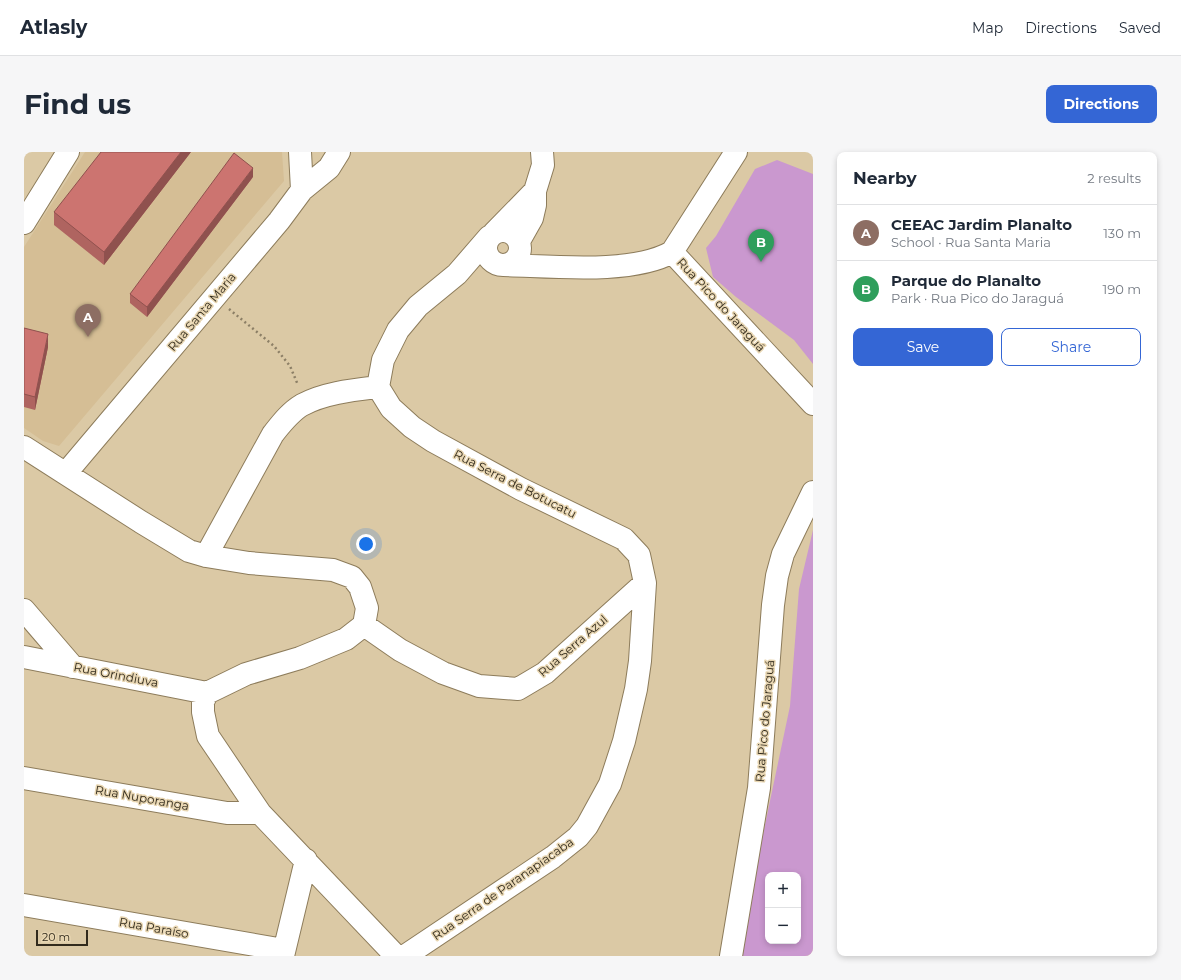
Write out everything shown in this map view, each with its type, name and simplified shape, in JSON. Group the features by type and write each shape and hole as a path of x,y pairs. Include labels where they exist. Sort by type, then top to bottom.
{"street":[{"path":"24,223 68,152"},
{"path":"300,152 302,190"},
{"name":"Rua Santa Maria","path":"66,473 279,222 302,190 329,168 339,152"},
{"path":"457,274 514,261 520,250 520,242 532,218 535,205 535,191 543,165 542,152"},
{"path":"672,252 736,152"},
{"path":"206,556 273,434 288,417 302,406 320,399 347,392 378,387 383,360 398,330 418,306 457,274 491,235 535,191"},
{"path":"500,265 488,258 486,252 485,247 491,235 505,231 516,236 520,242"},
{"name":"Rua Pico do Jaraguá","path":"520,242 563,266"},
{"name":"Rua Pico do Jaraguá","path":"500,265 606,267 648,262 661,258 672,252 813,404"},
{"name":"Rua Serra de Botucatu","path":"378,387 391,408 412,427 433,441 521,489 624,539 639,555 646,583"},
{"path":"24,447 189,551 206,556 249,564 326,569 352,577 360,587 367,608 364,625 346,639 328,648 246,674 207,692 203,702 203,712 208,736 260,813 396,956"},
{"name":"Rua Pico do Jaraguá","path":"731,956 759,788 773,605 777,576 783,554 813,492"},
{"name":"Rua Serra Azul","path":"364,625 400,650 443,673 480,686 518,689 545,673 646,583"},
{"name":"Rua Serra de Paranapiacaba","path":"405,956 553,857 578,837 587,826 610,784 624,741 636,689 640,661 646,583"},
{"path":"24,610 73,667"},
{"name":"Rua Orindiuva","path":"24,657 207,692"},
{"name":"Rua Nuporanga","path":"24,778 227,812 260,813"},
{"path":"284,953 306,860"},
{"name":"Rua Paraíso","path":"24,905 284,953"}],"path":[{"path":"215,297 274,346 290,366 298,386 288,417"}],"shaded area":[{"path":"85,152 282,152 284,181 59,446 43,441 24,428 24,247"},
{"path":"777,160 813,174 813,364 794,340 736,297 713,277 706,248 716,236 755,169"},
{"path":"813,530 813,956 741,956 750,896 790,706 799,589"}],"building":[{"path":"101,152 181,152 104,252 54,212"},
{"path":"234,153 253,168 147,307 130,294"},
{"path":"24,328 48,334 35,397 24,394"}],"place":[{"name":"Parque do Planalto","path":"761,262"},
{"name":"CEEAC Jardim Planalto","path":"88,337"}]}
